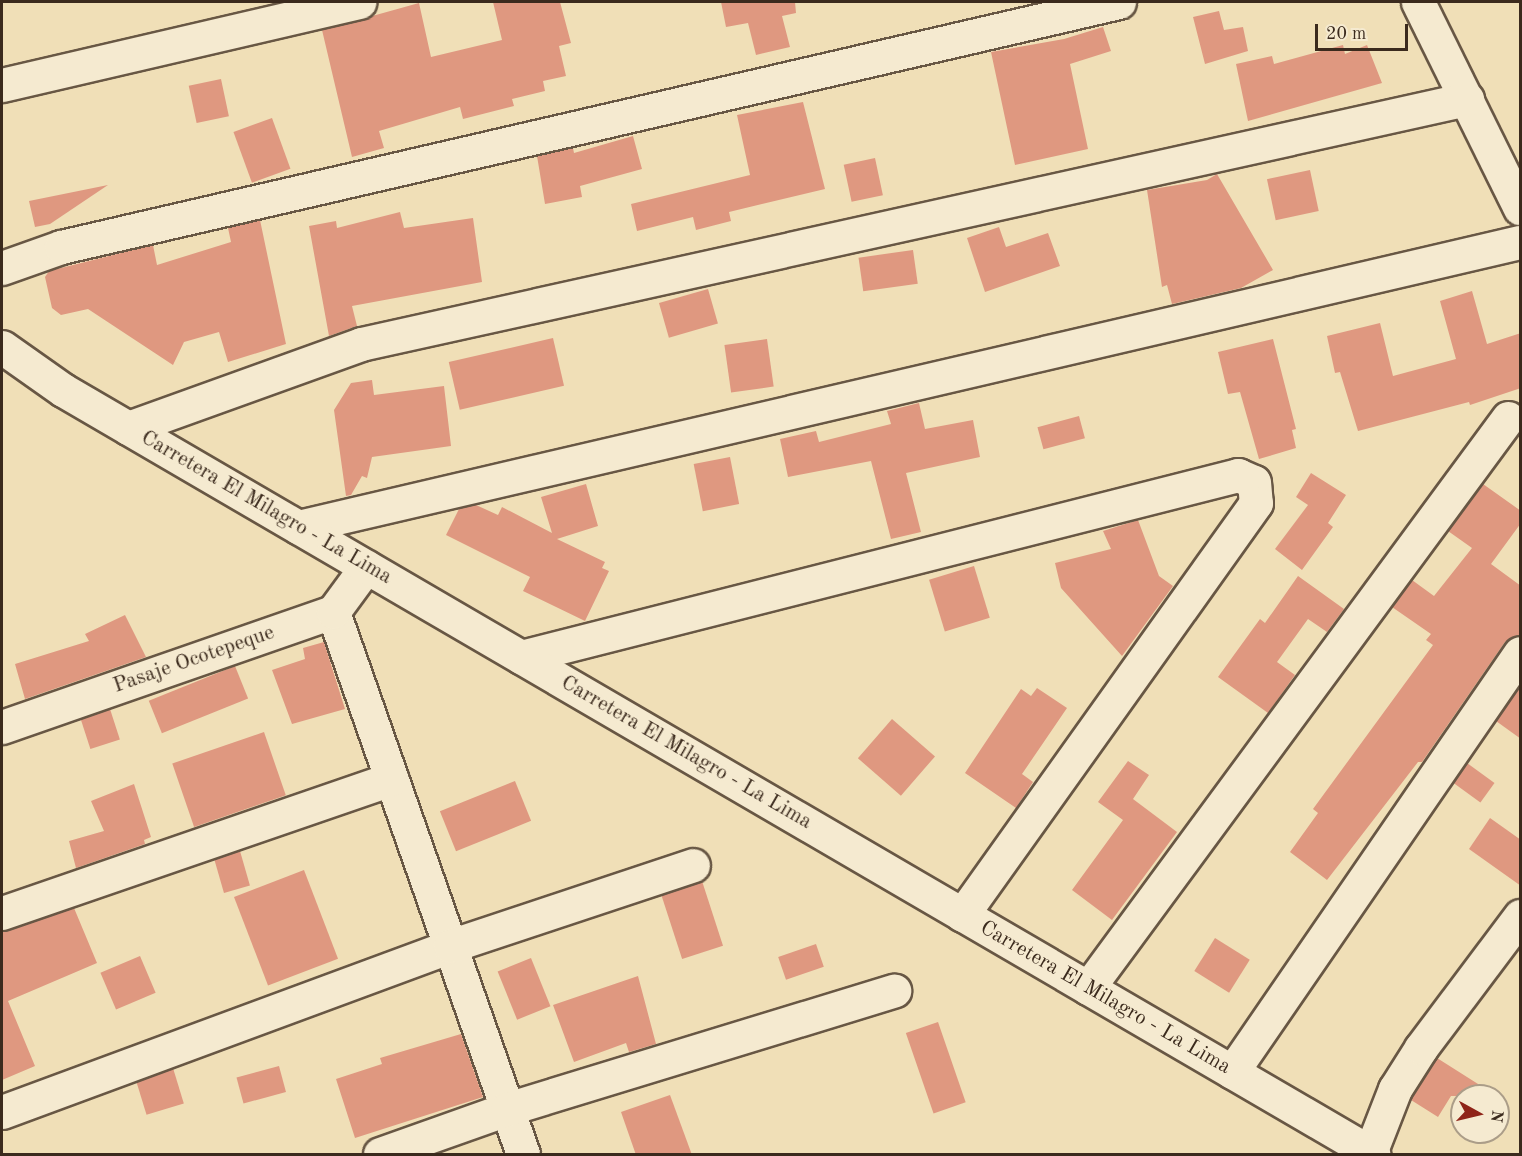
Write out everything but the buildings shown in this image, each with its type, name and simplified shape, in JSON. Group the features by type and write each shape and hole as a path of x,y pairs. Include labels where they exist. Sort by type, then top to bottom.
{"street":[{"path":"2,85 360,2"},
{"path":"2,268 61,247 1119,2"},
{"path":"1418,2 1521,208"},
{"path":"128,428 361,344 1467,99"},
{"path":"298,527 1521,242"},
{"name":"Carretera El Milagro - La Lima","path":"2,347 128,428 1371,1154"},
{"path":"1088,988 1508,418"},
{"path":"521,657 1238,475 1254,482 1256,503 962,915"},
{"path":"366,567 333,612 523,1155"},
{"name":"Pasaje Ocotepeque","path":"2,727 333,612"},
{"path":"1232,1072 1521,653"},
{"path":"2,913 392,779"},
{"path":"2,1112 450,946 693,865"},
{"path":"1371,1154 1395,1089 1420,1048 1521,916"},
{"path":"380,1155 507,1109 894,991"}]}
